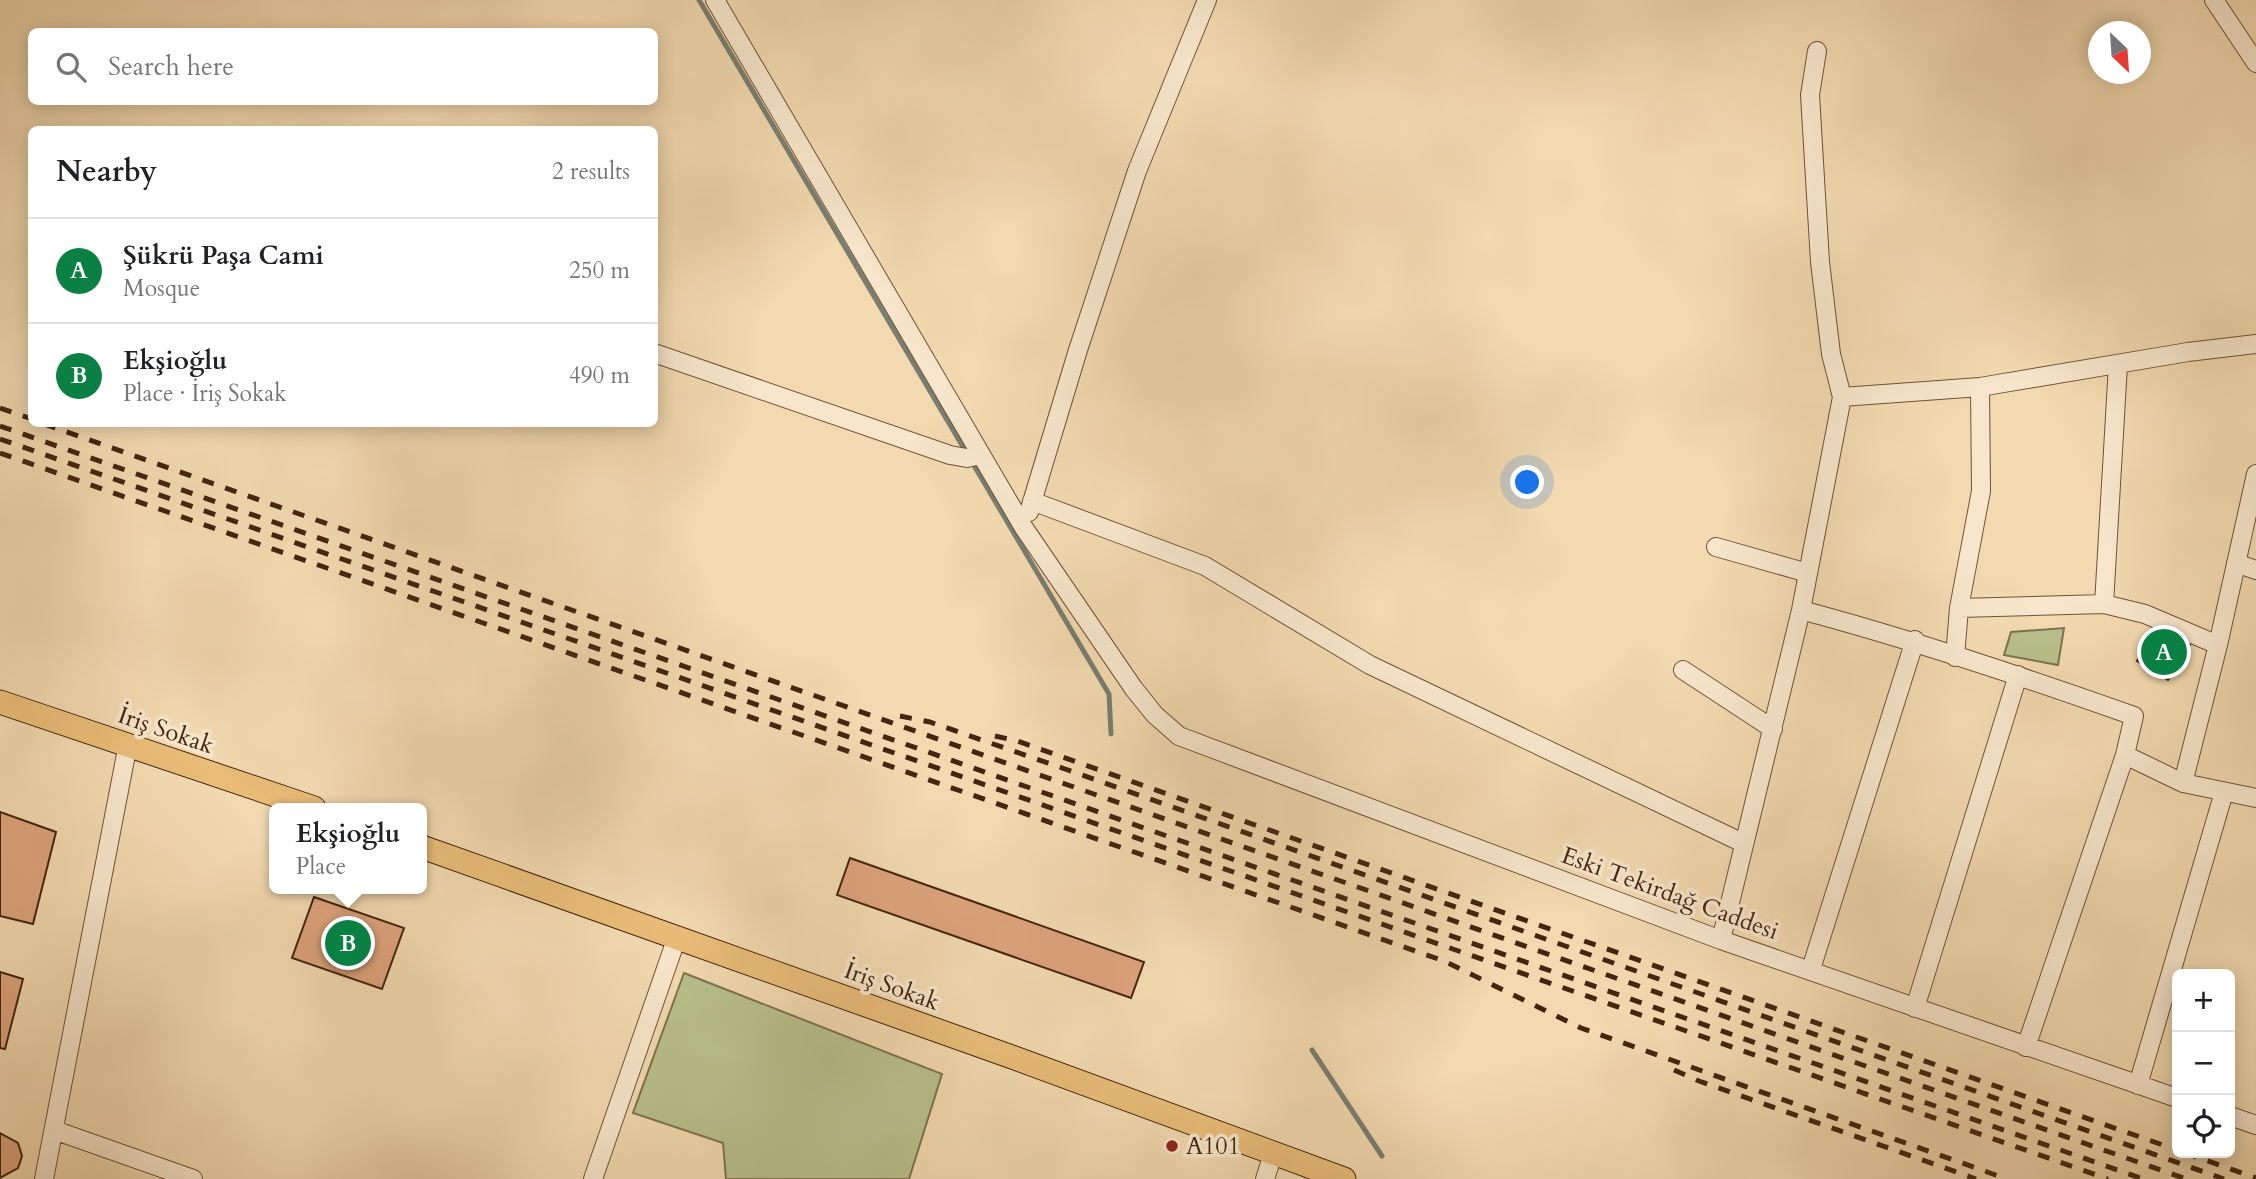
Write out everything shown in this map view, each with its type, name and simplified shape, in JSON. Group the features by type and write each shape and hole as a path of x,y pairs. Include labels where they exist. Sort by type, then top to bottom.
{"main road":[{"name":"İriş Sokak","path":"0,702 299,803"},
{"name":"İriş Sokak","path":"427,848 1344,1179"}],"street":[{"name":"Eski Tekirdağ Caddesi","path":"715,0 976,456 1155,715 1179,736 1721,940 2172,1096"},
{"path":"1024,528 1077,350 1137,171 1206,0"},
{"path":"2214,0 2256,63"},
{"path":"1721,940 1801,610 1842,397 1831,354 1820,262 1810,95 1817,51"},
{"path":"1842,397 1980,387 2256,344"},
{"path":"658,354 848,422 976,456"},
{"path":"2105,604 2118,365"},
{"path":"1955,657 1959,608 1981,491 1980,387"},
{"path":"2183,783 2218,645 2256,474"},
{"path":"1032,501 1205,566 1370,665 1743,844"},
{"path":"1716,547 1808,573"},
{"path":"2235,564 2256,570"},
{"path":"1959,608 2105,604 2145,614 2218,645"},
{"path":"1801,610 1914,640 1955,657 2018,675 2134,716 2125,755 2026,1047"},
{"path":"1811,969 1914,640"},
{"path":"1683,670 1773,729"},
{"path":"1914,1007 2018,675"},
{"path":"44,1179 128,744"},
{"path":"2125,755 2183,783 2256,798"},
{"path":"2138,1084 2224,792"},
{"path":"593,1179 677,937"},
{"path":"2235,1117 2255,1120"},
{"path":"54,1130 193,1179"},
{"path":"1265,1179 1273,1154"}],"green space":[{"path":"2064,628 2058,665 2004,655 2011,632"},
{"path":"684,973 942,1074 909,1179 726,1179 723,1143 633,1113"}],"building":[{"path":"2156,631 2190,645 2168,680 2137,661"},
{"path":"0,812 56,832 33,924 0,916"},
{"path":"850,858 1144,962 1131,998 837,895"},
{"path":"314,897 404,928 382,989 292,958"},
{"path":"0,972 23,979 5,1049 0,1048"},
{"path":"0,1133 18,1143 22,1156 18,1168 0,1178"}],"waterway":[{"path":"699,0 1109,694 1111,734"},
{"path":"1312,1050 1382,1156"}],"railway":[{"path":"0,408 28,418"},
{"path":"0,426 2143,1179"},
{"path":"53,427 2186,1179"},
{"path":"0,439 2108,1179"},
{"path":"0,453 1444,961 1581,1028 2007,1179"},
{"path":"900,716 930,722 1065,769 2224,1179"},
{"path":"995,736 1017,741 2172,1148"},
{"path":"1674,1070 1976,1179"},
{"path":"2199,1158 2256,1178"}],"place":[{"name":"Şükrü Paşa Cami","path":"2164,652"},
{"name":"Ekşioğlu","path":"348,943"},
{"name":"A101","path":"1172,1146"}]}
